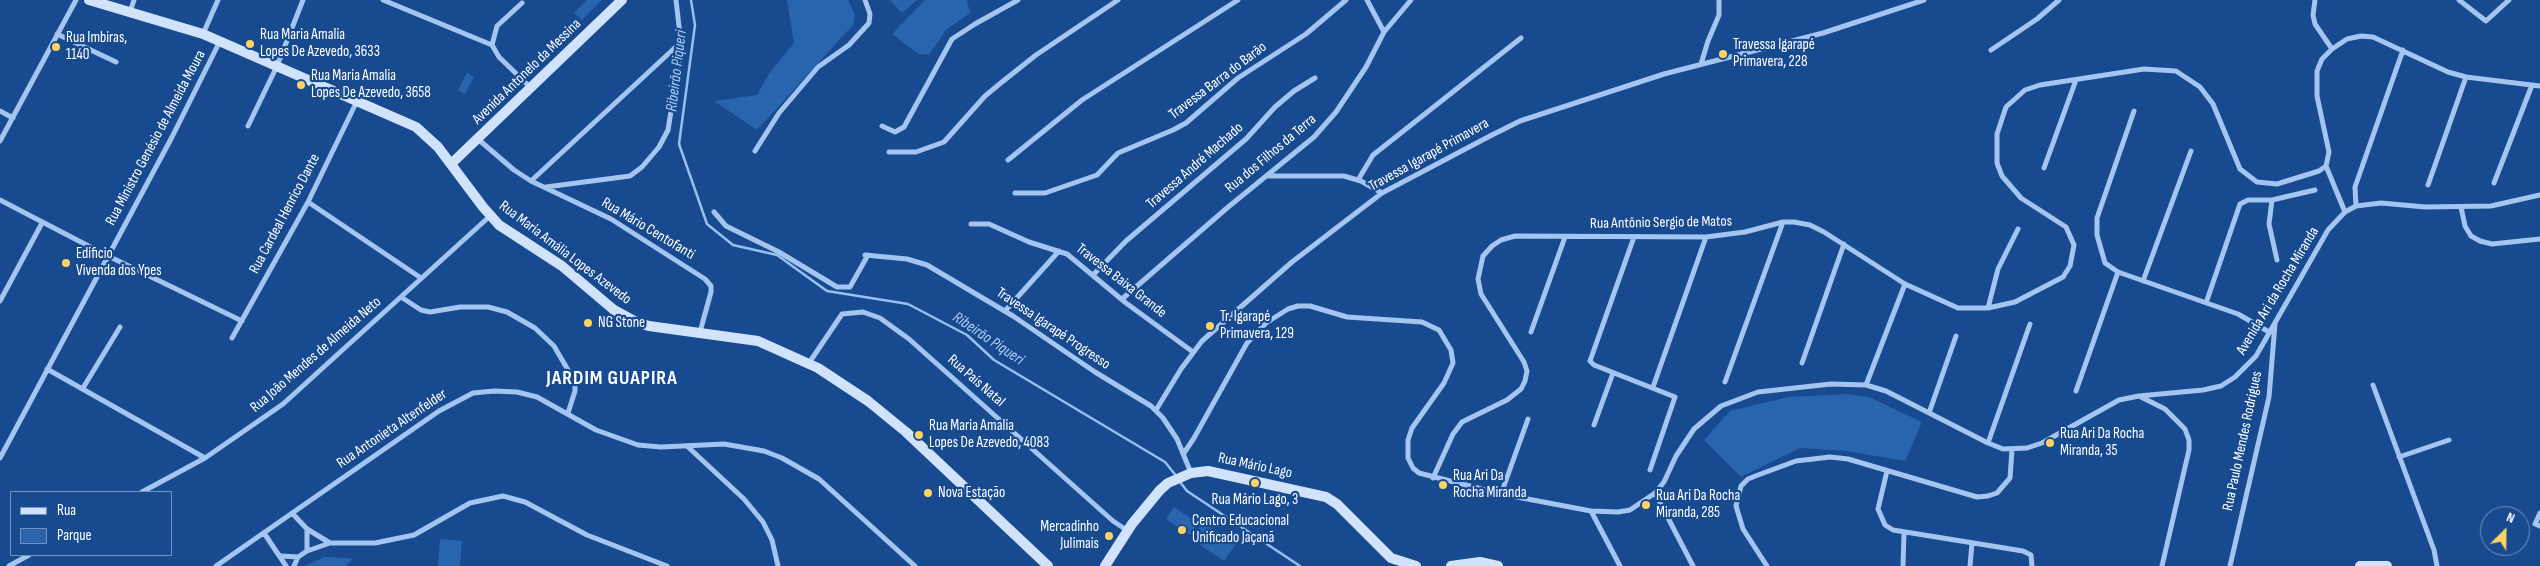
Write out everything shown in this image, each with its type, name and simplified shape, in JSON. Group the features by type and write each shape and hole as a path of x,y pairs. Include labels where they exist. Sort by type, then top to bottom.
{"main road":[{"name":"Rua Maria Amália Lopes Azevedo","path":"89,0 203,34 401,119 423,131 451,164 490,216 510,233 562,266 604,303 627,318 649,326 758,341 809,363 848,387 883,413 953,475 1039,562 1048,566"},
{"name":"Avenida Antonelo da Messina","path":"451,164 479,140 622,0"},
{"name":"Rua Mário Lago","path":"1105,566 1152,497 1168,483 1189,473 1208,471 1229,474 1326,497 1337,504 1391,558 1416,566"},
{"path":"1451,566 1480,562 1498,566"},
{"path":"2360,566 2381,566"}],"street":[{"path":"0,141 76,0"},
{"path":"130,12 134,0"},
{"path":"203,34 218,0"},
{"path":"248,126 276,66 303,0"},
{"path":"382,0 492,44 499,57 531,89"},
{"path":"545,187 630,176 649,160 668,130 679,44 676,0"},
{"path":"756,151 779,114 818,67 849,45 868,23 870,14 865,0"},
{"path":"882,126 895,132 904,127 952,39 1018,0"},
{"path":"889,152 916,152 944,142 986,96 1002,82 1118,0"},
{"path":"1008,160 1082,100 1238,0"},
{"name":"Travessa Barra do Barão","path":"1015,193 1045,193 1097,176 1118,153 1186,123 1238,78 1306,34 1346,0"},
{"path":"1367,0 1384,32"},
{"name":"Rua dos Filhos da Terra","path":"1122,299 1314,137 1336,112 1366,67 1384,32 1411,0"},
{"path":"1701,64 1708,40 1719,15 1719,0"},
{"name":"Travessa Igarapé Primavera","path":"1156,410 1193,352 1214,329 1275,276 1382,193 1520,121 1701,64 1814,36 1912,2 1924,0"},
{"path":"1991,50 2036,19 2058,0"},
{"path":"2315,0 2313,15 2315,24 2332,49"},
{"path":"2459,0 2486,21 2509,0"},
{"path":"492,44 497,26 522,2"},
{"path":"57,34 116,62"},
{"path":"2345,212 2326,166 2329,152 2317,84 2317,71 2322,59 2332,49 2347,39 2361,36 2373,37 2448,72 2466,77 2540,86"},
{"path":"1358,180 1373,155 1521,38"},
{"name":"Rua Ministro Genésio de Almeida Moura","path":"0,458 220,41"},
{"path":"531,181 679,44"},
{"path":"2356,206 2355,187 2403,50"},
{"name":"Rua Antônio Sergio de Matos","path":"1433,478 1453,434 1462,422 1508,400 1521,389 1525,381 1526,371 1524,362 1481,294 1478,279 1483,256 1492,246 1515,236 1706,237 1744,232 1782,222 1810,225 1844,244 1904,284 1958,308 1988,308 2016,302 2050,286 2063,276 2070,266 2074,245 2072,235 2066,228 2021,198 2010,187 2000,169 1996,148 2000,120 2014,98 2025,90 2144,69 2176,72 2200,88 2213,104 2240,169 2248,177 2257,182 2277,184 2320,171 2326,166"},
{"path":"2428,184 2466,77"},
{"name":"Travessa André Machado","path":"1094,275 1126,241 1239,146 1275,106 1315,78"},
{"path":"2044,168 2076,80"},
{"path":"2494,183 2532,85"},
{"name":"Rua Cardeal Henrico Dante","path":"232,338 308,202 357,100"},
{"path":"0,111 13,118"},
{"path":"2134,111 2096,227 2108,267 2238,314 2269,332"},
{"name":"Rua Mário Centofanti","path":"479,140 514,170 531,181 611,218 708,282 711,292 700,332"},
{"path":"2143,281 2191,151"},
{"path":"1266,176 1333,175 1358,180 1382,193"},
{"path":"2206,303 2240,204 2243,201 2272,200 2315,190"},
{"name":"Avenida Ari da Rocha Miranda","path":"1184,453 1246,343 1257,331 1288,309 1310,306 1347,318 1422,322 1430,324 1445,336 1451,350 1453,363 1451,371 1412,428 1407,452 1413,468 1419,473 1501,494 1590,511 1618,512 1630,510 1655,493 1664,482 1676,456 1694,429 1721,406 1758,392 1831,384 1866,384 1886,391 1988,443 2012,450 2027,448 2042,443 2103,407 2139,396 2203,390 2221,386 2247,367 2328,230 2345,212 2356,206 2381,202 2425,207 2491,206 2540,194"},
{"path":"0,200 108,256 242,321"},
{"path":"2272,200 2269,224 2277,260"},
{"path":"308,202 421,278"},
{"path":"2461,207 2465,226 2471,236 2480,242 2492,244 2540,239"},
{"name":"Travessa Igarapé Progresso","path":"714,212 726,226 778,252 837,287 850,287 867,255 907,260 927,266 1005,311 1095,372 1156,410 1184,453 1189,473"},
{"name":"Rua João Mendes de Almeida Neto","path":"144,491 205,458 283,404 490,216"},
{"path":"1725,382 1782,222"},
{"path":"0,301 42,223"},
{"name":"Travessa Baixa Grande","path":"971,224 989,224 1029,242 1067,254 1122,299 1193,352"},
{"path":"1988,308 1998,270 2018,229"},
{"path":"1530,332 1565,237"},
{"path":"1634,237 1590,361 1594,365 1653,387 1673,396 1675,399 1650,470"},
{"path":"1653,387 1706,237"},
{"path":"1802,363 1844,244"},
{"path":"1005,311 1059,251"},
{"path":"2076,391 2118,272"},
{"path":"1866,384 1904,284"},
{"path":"401,297 421,310 430,312 460,307 488,307 507,312 535,328 554,346 575,382 575,391 568,413"},
{"name":"Rua País Natal","path":"809,363 842,314 858,311 870,313 880,318 909,339 1113,521 1128,531"},
{"name":"Rua Paulo Mendes Rodrigues","path":"2230,566 2269,397 2275,321"},
{"path":"1988,443 2030,324"},
{"path":"83,388 120,327"},
{"path":"1929,413 1956,336"},
{"path":"47,369 205,458"},
{"path":"1594,425 1613,373"},
{"path":"2373,386 2434,550 2438,566"},
{"name":"Rua Antonieta Altenfelder","path":"216,566 439,411 473,393 494,391 517,392 537,397 616,439 638,445 687,446 724,444 745,446 782,458 819,479 914,566"},
{"path":"2139,396 2166,410 2185,429 2189,440 2189,450 2162,566"},
{"path":"1501,494 1528,418"},
{"path":"2399,457 2449,440"},
{"path":"687,446 744,499 763,522 772,540 778,566"},
{"path":"1767,566 1743,529 1738,516 1737,496 1748,479 1777,467 1811,458 1848,459 1977,496 1988,496 1997,493 2010,478 2012,450"},
{"path":"1887,471 1879,498 1880,517 1893,530 2023,551 2031,555 2032,566"},
{"path":"1655,493 1693,566"},
{"path":"281,556 298,556 330,543 375,543 414,535 470,503 503,496 525,502 587,535 667,566"},
{"path":"1590,511 1620,566"},
{"path":"292,513 307,529 330,543"},
{"path":"2540,513 2535,524 2540,526"},
{"path":"307,529 307,551"},
{"path":"264,533 286,566"},
{"path":"1903,566 1904,533"},
{"path":"1970,566 1972,543"},
{"path":"9,566 27,556"},
{"path":"294,566 298,556"}],"green space":[{"path":"587,0 602,0 582,20 574,13"},
{"path":"787,0 848,0 855,15 853,25 757,130 714,101 757,95 770,72 794,43"},
{"path":"890,0 917,0 902,13"},
{"path":"925,0 967,0 970,13 946,30 929,55 918,54 892,34"},
{"path":"467,73 474,77 465,94 458,90"},
{"path":"1848,394 1869,397 1922,422 1905,461 1846,451 1800,448 1741,477 1704,440 1730,411 1788,397"},
{"path":"1174,507 1198,523 1190,535 1166,519"},
{"path":"1203,522 1236,544 1224,561 1191,539"},
{"path":"440,539 462,541 460,566 438,566"},
{"path":"324,557 353,559 346,566 305,566"}],"waterway":[{"name":"Ribeirão Piqueri","path":"691,0 695,25 679,144 707,224 733,245 777,255 827,291 908,304 967,335 994,360 1165,462 1177,477"},
{"name":"Ribeirão Piqueri","path":"1180,482 1187,491 1300,566"}],"place":[{"name":"Rua Maria Amalia Lopes De Azevedo, 3633","path":"250,44"},
{"name":"Rua Imbiras, 1140","path":"56,47"},
{"name":"Travessa Igarapé Primavera, 228","path":"1723,54"},
{"name":"Rua Maria Amalia Lopes De Azevedo, 3658","path":"301,85"},
{"name":"Edificio Vivenda dos Ypes","path":"66,263"},
{"name":"NG Stone","path":"588,323"},
{"name":"Tr. Igarapé Primavera, 129","path":"1210,326"},
{"name":"Rua Maria Amalia Lopes De Azevedo, 4083","path":"919,435"},
{"name":"Rua Ari Da Rocha Miranda, 35","path":"2050,443"},
{"name":"Rua Mário Lago, 3","path":"1255,483"},
{"name":"Rua Ari Da Rocha Miranda","path":"1443,485"},
{"name":"Nova Estação","path":"928,493"},
{"name":"Rua Ari Da Rocha Miranda, 285","path":"1646,505"},
{"name":"Centro Educacional Unificado Jaçanã","path":"1182,530"},
{"name":"Mercadinho Julimais","path":"1109,536"}],"district":[{"name":"JARDIM GUAPIRA","path":"612,379"}]}
